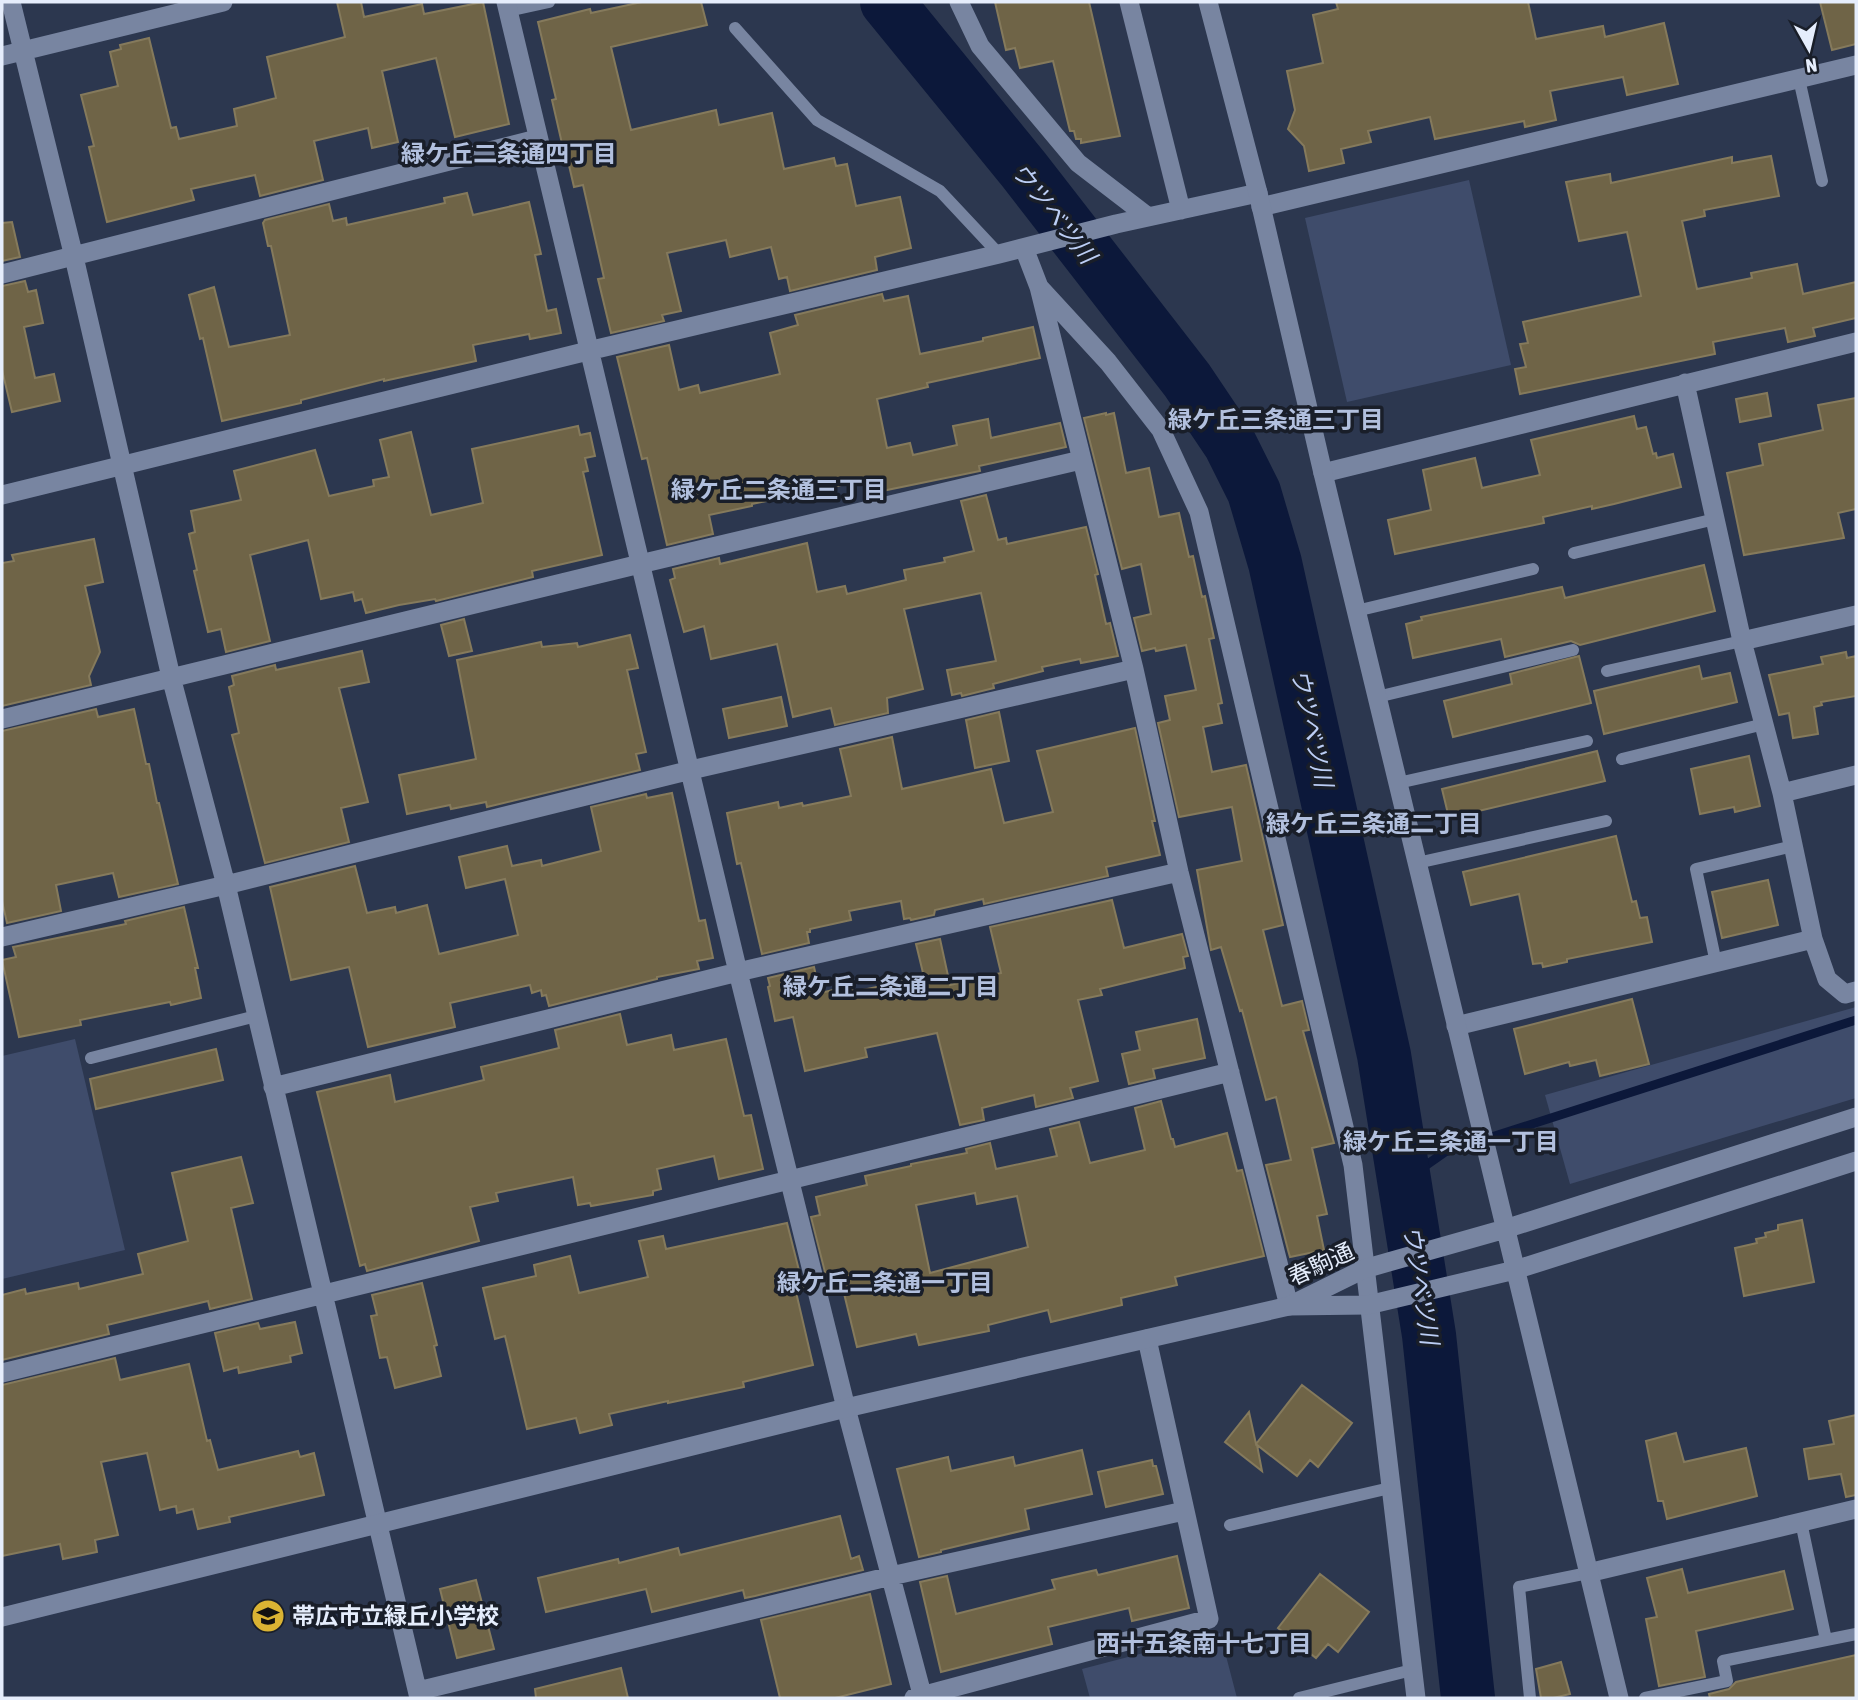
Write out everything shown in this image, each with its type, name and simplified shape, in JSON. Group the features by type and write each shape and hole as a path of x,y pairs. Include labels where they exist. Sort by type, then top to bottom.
{"street":[{"path":"11,2 74,257 171,677 226,885 419,1695 891,1576 1184,1511"},
{"path":"2,56 223,2"},
{"path":"959,2 980,46 1078,163 1147,216"},
{"path":"1129,2 1181,209"},
{"path":"1208,2 1260,200 1323,474 1619,1698"},
{"path":"507,6 738,972 920,1698 1209,1619 1147,1339"},
{"path":"2,495 588,351 1031,247 1147,216 1181,209 1260,200 1856,65"},
{"path":"2,274 537,139"},
{"path":"2,1617 846,1408 1289,1306 1179,872 1134,669 1031,247"},
{"path":"1039,287 1108,362 1161,430 1199,512 1353,1165 1416,1698"},
{"path":"1323,474 1856,342"},
{"path":"1685,383 1742,641 1782,793 1813,939 1827,979 1845,994 1856,991"},
{"path":"2,719 1081,460"},
{"path":"1742,641 1856,615"},
{"path":"2,937 226,885 691,770 1134,669"},
{"path":"1782,793 1856,775"},
{"path":"273,1087 738,972 1179,872"},
{"path":"1457,1026 1813,939"},
{"path":"2,1373 1230,1072"},
{"name":"春駒通","path":"1289,1306 1364,1269 1505,1229 1856,1117"},
{"name":"春駒通","path":"1289,1306 1368,1305 1476,1280 1515,1270 1856,1161"},
{"path":"1588,1573 1856,1509"}],"lane":[{"path":"507,6 549,2"},
{"path":"735,28 817,120 940,191 999,254"},
{"path":"1799,79 1822,181"},
{"path":"1574,553 1715,519"},
{"path":"1356,611 1533,569"},
{"path":"1607,671 1742,641"},
{"path":"1377,697 1573,650"},
{"path":"1622,759 1764,724"},
{"path":"1398,783 1587,741"},
{"path":"1417,863 1606,821"},
{"path":"1716,963 1696,869 1793,846"},
{"path":"91,1058 256,1016"},
{"path":"1230,1525 1391,1489"},
{"path":"1801,1522 1826,1640"},
{"path":"1530,1698 1519,1587 1588,1573"},
{"path":"1645,1698 1727,1681 1723,1661 1856,1634"},
{"path":"1299,1698 1412,1670"}],"shaded area":[{"path":"1469,180 1511,365 1347,402 1305,218"},
{"path":"1856,1007 1856,1098 1570,1184 1545,1095"},
{"path":"75,1039 125,1250 2,1279 2,1056"},
{"path":"1220,1633 1237,1698 1090,1698 1082,1669"}],"building":[{"path":"337,2 361,2 364,17 422,4 424,14 483,2 509,124 455,137 436,58 382,71 398,142 372,148 368,128 314,141 323,180 260,196 255,175 191,189 194,200 107,222 89,147 94,146 81,95 118,86 110,52 121,49 120,45 149,38 171,128 176,127 179,139 237,126 234,109 276,98 267,57 345,37"},
{"path":"642,2 701,2 707,25 611,47 631,130 716,110 719,125 772,113 784,169 834,158 836,166 847,164 856,206 900,197 911,248 875,257 877,270 790,291 787,277 779,279 771,247 730,257 726,240 667,253 681,311 662,315 664,321 611,333 598,279 604,278 583,185 574,187 563,148 552,100 556,99 538,22 590,9 591,13"},
{"path":"995,2 1089,2 1120,136 1081,143 1081,139 1076,139 1074,131 1070,131 1053,61 1020,68 1015,48 1006,50"},
{"path":"1336,2 1528,2 1536,39 1603,26 1605,37 1664,23 1678,84 1627,95 1623,77 1550,91 1556,120 1525,127 1524,121 1435,139 1430,117 1368,131 1371,142 1341,149 1344,163 1309,171 1304,146 1288,129 1295,110 1287,71 1323,63 1313,15 1338,9"},
{"path":"1820,2 1856,2 1856,44 1832,50"},
{"path":"1771,156 1779,196 1704,210 1705,216 1682,221 1697,289 1752,278 1751,273 1797,264 1803,294 1856,282 1856,318 1813,328 1815,336 1788,342 1785,328 1713,342 1715,354 1520,394 1515,369 1526,367 1520,344 1528,343 1523,322 1641,296 1627,232 1579,241 1566,182 1610,174 1611,183 1732,157 1732,163"},
{"path":"467,193 473,215 529,202 541,254 535,255 547,311 556,309 561,333 530,339 529,334 473,345 476,361 384,379 301,400 301,403 222,421 203,338 200,339 189,295 214,287 229,347 290,335 271,246 268,246 263,223 265,220 329,204 333,221 346,218 347,225 445,203 444,198"},
{"path":"12,222 20,257 2,261 2,223"},
{"path":"25,281 28,292 36,290 43,323 24,327 35,378 54,374 60,401 12,412 2,370 2,286"},
{"path":"882,294 884,301 908,296 920,354 1033,327 1040,358 927,383 928,387 877,399 887,448 910,443 913,455 957,445 953,426 988,419 991,438 1060,423 1066,447 979,466 980,471 882,491 879,477 752,504 709,515 713,534 667,545 647,458 642,459 617,357 669,345 679,390 698,385 700,393 780,374 770,333 798,325 795,315"},
{"path":"1767,393 1771,416 1740,422 1736,399"},
{"path":"1856,398 1856,509 1838,513 1844,538 1744,555 1727,473 1763,465 1759,444 1823,430 1818,405"},
{"path":"1114,413 1126,473 1149,468 1159,517 1179,513 1189,557 1193,556 1202,597 1205,596 1214,638 1209,639 1222,703 1218,704 1222,723 1203,727 1212,772 1246,765 1283,925 1263,930 1282,1006 1302,1001 1309,1030 1303,1031 1334,1143 1312,1148 1327,1214 1317,1216 1324,1250 1290,1257 1288,1250 1266,1165 1291,1160 1276,1097 1266,1100 1242,1010 1240,1011 1221,947 1211,950 1197,870 1242,861 1232,807 1179,817 1158,723 1170,720 1165,696 1196,690 1186,645 1142,651 1134,618 1151,614 1141,564 1122,569 1084,418"},
{"path":"1634,416 1637,429 1646,427 1653,454 1656,453 1657,458 1673,454 1681,487 1592,509 1592,506 1543,517 1544,523 1395,554 1388,520 1431,510 1423,470 1475,458 1482,488 1540,475 1531,440"},
{"path":"578,426 580,435 590,433 595,456 585,458 588,471 583,472 602,555 532,571 533,577 436,601 399,605 366,613 362,599 355,601 353,592 321,599 308,540 250,555 270,641 226,652 221,629 208,632 194,571 197,570 189,534 195,532 191,511 241,500 234,471 315,450 329,496 374,486 373,480 389,477 380,440 411,432 431,515 483,503 472,449"},
{"path":"986,495 998,540 1006,538 1007,544 1086,527 1098,574 1095,575 1106,624 1110,623 1118,656 1081,663 1080,659 1042,667 1043,671 993,684 994,688 962,696 961,693 952,695 947,670 996,661 981,593 904,609 923,689 887,698 888,713 835,725 831,708 793,717 777,644 711,659 704,626 684,632 670,580 675,578 673,569 719,558 720,564 807,543 817,592 845,586 847,594 906,580 904,570 945,562 944,558 974,551 961,501"},
{"path":"94,539 103,582 85,586 100,652 89,676 91,685 2,706 2,563 14,561 12,555"},
{"path":"1704,565 1715,611 1580,645 1571,641 1505,657 1501,639 1413,658 1406,624 1422,620 1421,617 1562,587 1565,598"},
{"path":"464,619 472,651 449,656 441,625"},
{"path":"630,635 638,668 627,670 646,752 636,754 640,770 487,807 486,802 451,809 450,805 407,814 399,775 476,759 457,660 541,642 542,647 577,643 578,647"},
{"path":"362,651 369,682 339,688 368,802 341,808 349,842 265,863 232,735 239,733 229,687 234,685 232,676 275,665 276,670"},
{"path":"1846,652 1847,658 1856,656 1856,696 1821,702 1822,705 1814,707 1818,734 1793,738 1789,713 1779,715 1769,675 1823,664 1821,657"},
{"path":"1579,656 1591,703 1453,737 1444,701 1512,684 1510,674"},
{"path":"1699,666 1702,679 1730,673 1737,702 1604,734 1594,691"},
{"path":"781,697 787,726 729,738 723,709"},
{"path":"96,709 98,717 134,709 178,884 119,897 113,873 56,885 61,911 7,923 2,901 2,731"},
{"path":"999,712 1009,761 975,768 966,720"},
{"path":"1135,728 1160,855 1106,867 1108,876 984,904 983,899 935,910 934,915 911,920 904,919 901,901 849,911 851,920 810,929 810,932 807,932 809,943 762,954 741,863 737,864 727,813 778,802 779,808 851,796 840,749 892,737 902,789 991,769 1004,823 1053,812 1037,751"},
{"path":"1597,751 1605,781 1449,818 1442,789"},
{"path":"1749,756 1760,806 1735,812 1734,807 1700,814 1691,769"},
{"path":"672,793 699,921 705,920 713,958 697,961 699,969 657,977 549,1006 546,995 542,996 541,990 532,993 530,985 450,1003 455,1027 368,1047 349,967 291,980 270,887 355,866 367,913 395,907 396,913 427,905 439,954 518,935 505,879 466,888 459,857 507,846 512,866 541,860 542,866 601,851 591,807 646,794 647,798"},
{"path":"1616,836 1632,902 1636,901 1640,918 1647,917 1652,942 1567,959 1567,962 1543,967 1542,963 1533,964 1519,894 1471,905 1463,872"},
{"path":"1768,880 1778,925 1722,938 1712,892"},
{"path":"1112,900 1124,948 1182,934 1188,956 1183,957 1185,968 1100,989 1102,995 1078,1000 1098,1081 1070,1088 1073,1098 1036,1107 1034,1095 982,1108 984,1120 960,1125 937,1033 865,1048 867,1057 805,1071 793,1017 775,1021 768,978 814,967 820,993 851,986 853,992 924,977 916,944 940,939 950,985 1001,973 990,927"},
{"path":"184,907 198,968 195,968 201,998 80,1020 81,1025 19,1037 2,960 16,957 13,947 126,924 125,921"},
{"path":"1632,999 1649,1064 1600,1076 1596,1060 1570,1066 1569,1062 1525,1074 1514,1029"},
{"path":"620,1014 627,1045 671,1035 674,1050 726,1039 744,1116 751,1115 763,1169 719,1179 714,1156 657,1169 661,1189 653,1191 653,1195 591,1206 590,1203 578,1205 573,1177 496,1193 498,1201 470,1207 479,1241 367,1271 365,1264 360,1266 317,1092 390,1075 395,1102 484,1080 481,1067 559,1048 555,1030"},
{"path":"1197,1019 1205,1058 1153,1069 1155,1078 1129,1084 1122,1054 1140,1050 1136,1032"},
{"path":"216,1049 223,1080 96,1109 90,1079"},
{"path":"1161,1101 1175,1147 1227,1133 1237,1171 1242,1170 1264,1256 1175,1277 1177,1285 1121,1298 1122,1305 1051,1322 1048,1310 988,1325 989,1331 919,1345 916,1334 857,1347 841,1281 828,1284 811,1217 820,1215 816,1197 867,1185 865,1176 967,1153 966,1149 990,1143 996,1169 1057,1156 1050,1129 1079,1122 1090,1163 1145,1150 1135,1108","holes":["975,1193 977,1204 1017,1196 1028,1247 930,1273 916,1205"]},
{"path":"241,1157 253,1203 231,1208 252,1299 210,1309 208,1301 107,1325 109,1334 2,1360 2,1295 25,1289 26,1294 78,1283 79,1289 143,1274 138,1254 188,1241 172,1173"},
{"path":"1802,1220 1814,1282 1744,1296 1735,1248 1757,1243 1756,1239 1766,1237 1765,1233 1778,1230 1778,1225"},
{"path":"787,1223 804,1290 796,1292 813,1365 743,1382 744,1387 609,1414 612,1425 580,1433 576,1418 527,1429 505,1336 495,1339 483,1288 536,1276 534,1265 570,1256 579,1293 648,1277 639,1241 663,1236 666,1249"},
{"path":"422,1283 437,1345 434,1346 441,1376 395,1388 387,1357 380,1358 371,1316 377,1315 372,1295"},
{"path":"295,1322 302,1353 290,1356 291,1362 239,1373 238,1367 224,1371 215,1333 258,1323 260,1329"},
{"path":"115,1358 120,1380 189,1364 207,1441 210,1440 218,1470 298,1451 300,1457 314,1453 324,1495 229,1517 230,1522 198,1529 193,1509 177,1513 176,1506 160,1510 147,1453 101,1462 118,1535 95,1540 97,1552 63,1559 60,1544 2,1556 2,1385"},
{"path":"1302,1385 1352,1423 1318,1467 1310,1460 1297,1476 1257,1445 1262,1471 1225,1442 1249,1412 1256,1444"},
{"path":"1856,1415 1856,1495 1846,1497 1841,1474 1809,1479 1804,1449 1834,1444 1829,1421"},
{"path":"1676,1433 1684,1462 1746,1448 1757,1496 1667,1519 1663,1501 1658,1501 1646,1441"},
{"path":"1082,1450 1092,1494 1025,1509 1029,1529 919,1557 897,1469 948,1457 951,1471 1013,1457 1015,1466"},
{"path":"1152,1460 1163,1494 1106,1507 1098,1472"},
{"path":"840,1516 851,1559 859,1556 863,1570 745,1598 743,1590 652,1612 646,1589 546,1612 538,1578 618,1559 619,1563 678,1548 680,1555"},
{"path":"1177,1556 1189,1608 1132,1621 1129,1608 1048,1627 1052,1644 941,1672 920,1582 947,1576 956,1614 1055,1589 1052,1580 1096,1570 1098,1575"},
{"path":"1682,1569 1688,1593 1784,1571 1793,1609 1696,1631 1705,1677 1659,1686 1646,1619 1657,1617 1647,1578"},
{"path":"1320,1574 1369,1612 1338,1652 1328,1644 1316,1658 1278,1628"},
{"path":"476,1580 494,1649 457,1658 440,1589"},
{"path":"870,1594 891,1684 835,1698 780,1698 761,1620"},
{"path":"1856,1655 1856,1698 1710,1698 1709,1694 1729,1689 1736,1682"},
{"path":"1561,1662 1570,1694 1541,1698 1536,1669"},
{"path":"621,1668 628,1698 536,1698 535,1689"}],"waterway":[{"name":"ウツベツ川","path":"887,2 1024,170 1187,380 1230,444 1254,492 1275,563 1384,1055 1429,1335 1468,1698"},
{"path":"1405,1180 1445,1152 1856,1020"}],"place":[{"name":"帯広市立緑丘小学校","path":"268,1616"}],"district":[{"name":"緑ケ丘二条通四丁目","path":"509,153"},
{"name":"緑ケ丘三条通三丁目","path":"1276,419"},
{"name":"緑ケ丘二条通三丁目","path":"779,489"},
{"name":"緑ケ丘三条通二丁目","path":"1374,823"},
{"name":"緑ケ丘二条通二丁目","path":"891,986"},
{"name":"緑ケ丘三条通一丁目","path":"1451,1141"},
{"name":"緑ケ丘二条通一丁目","path":"885,1282"},
{"name":"西十五条南十七丁目","path":"1204,1643"}]}
